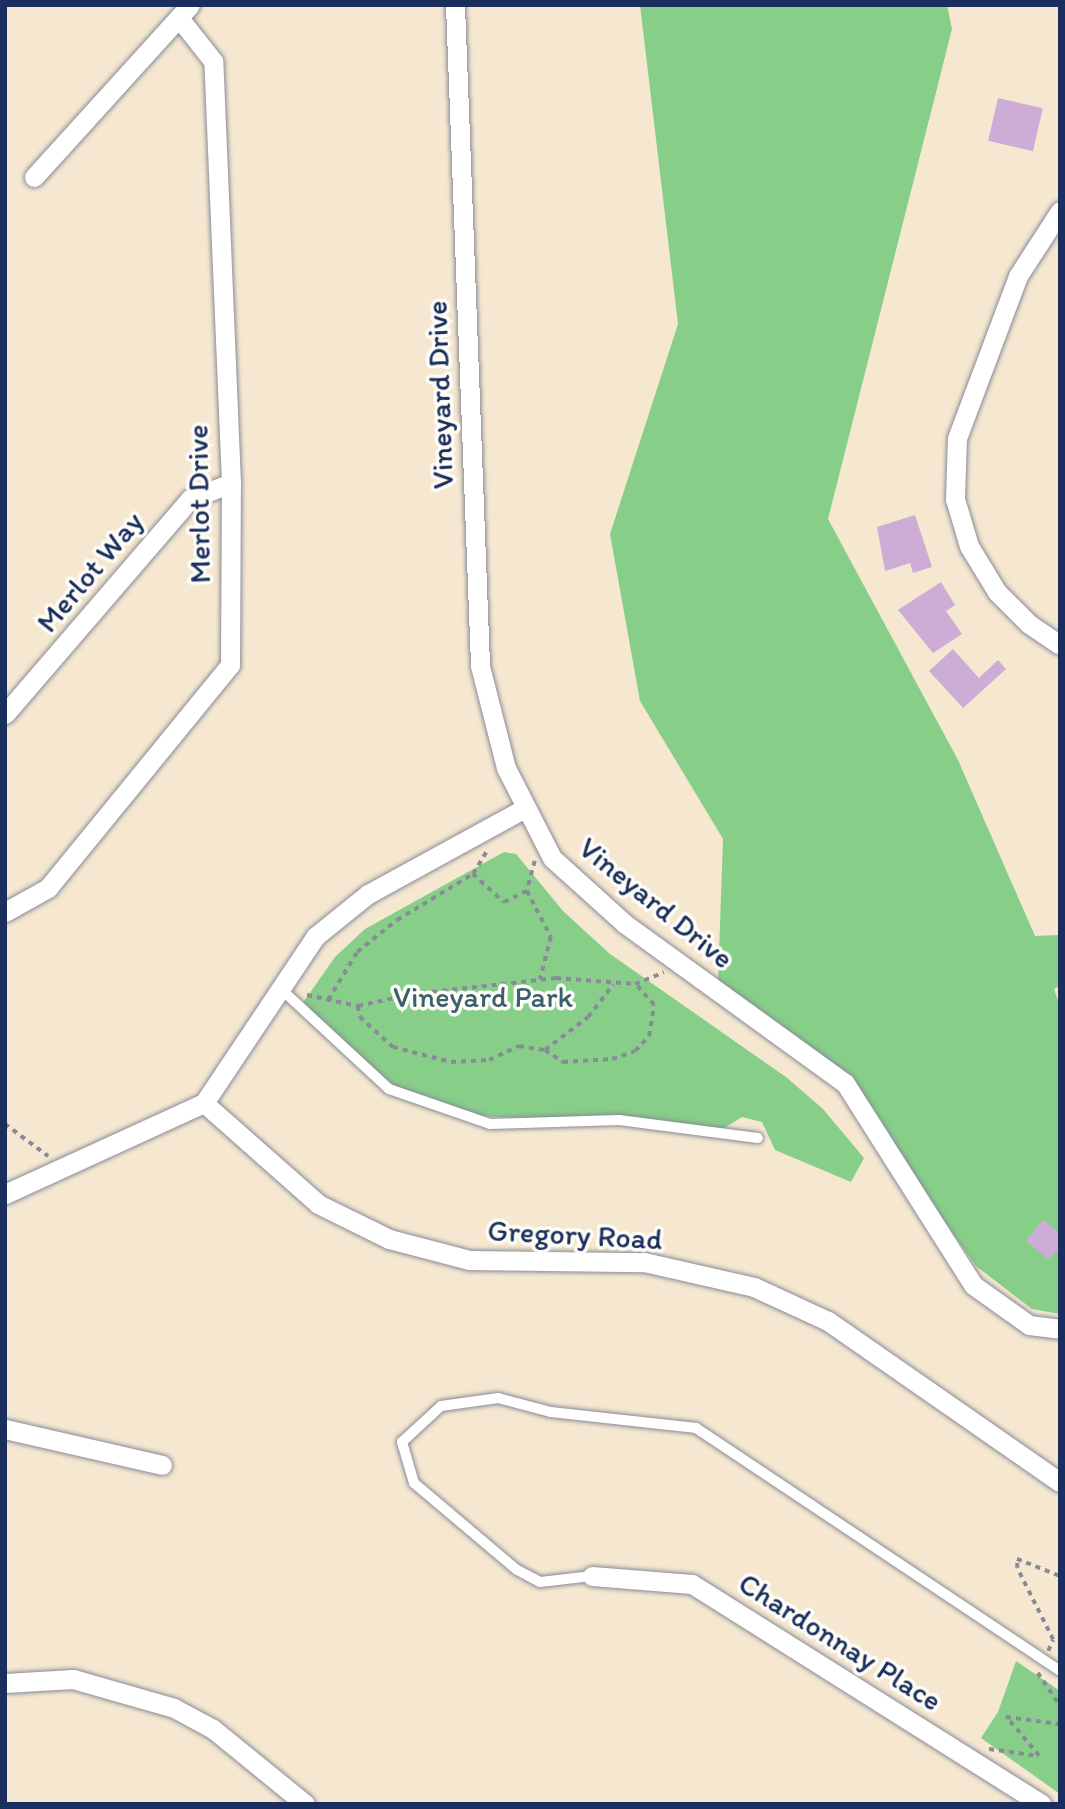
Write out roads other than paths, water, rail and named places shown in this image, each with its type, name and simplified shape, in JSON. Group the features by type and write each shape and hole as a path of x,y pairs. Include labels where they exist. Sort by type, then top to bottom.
{"street":[{"name":"Vineyard Drive","path":"455,5 480,666 506,768 552,858 625,924 845,1083 973,1285 1029,1325 1060,1329"},
{"path":"34,177 185,11"},
{"name":"Merlot Drive","path":"5,912 48,888 230,664 232,483 213,61 185,11"},
{"path":"1060,211 1018,275 957,438 955,499 969,545 997,592 1029,624 1060,645"},
{"name":"Merlot Way","path":"5,714 191,499 232,483"},
{"path":"5,1194 204,1103 316,936 368,894 525,808"},
{"name":"Gregory Road","path":"204,1103 318,1204 389,1239 469,1260 644,1262 754,1287 828,1321 1060,1482"},
{"path":"5,1429 162,1465"},
{"name":"Chardonnay Place","path":"592,1576 692,1584 1041,1804"},
{"path":"5,1683 73,1679 174,1708 213,1729 305,1804"}],"lane":[{"path":"281,989 389,1089 490,1124 619,1120 758,1138"},
{"path":"592,1576 540,1582 517,1570 414,1483 402,1442 441,1406 498,1398 551,1412 696,1428 1060,1671"}],"park label":[{"name":"Vineyard Park","path":"483,997"}]}
